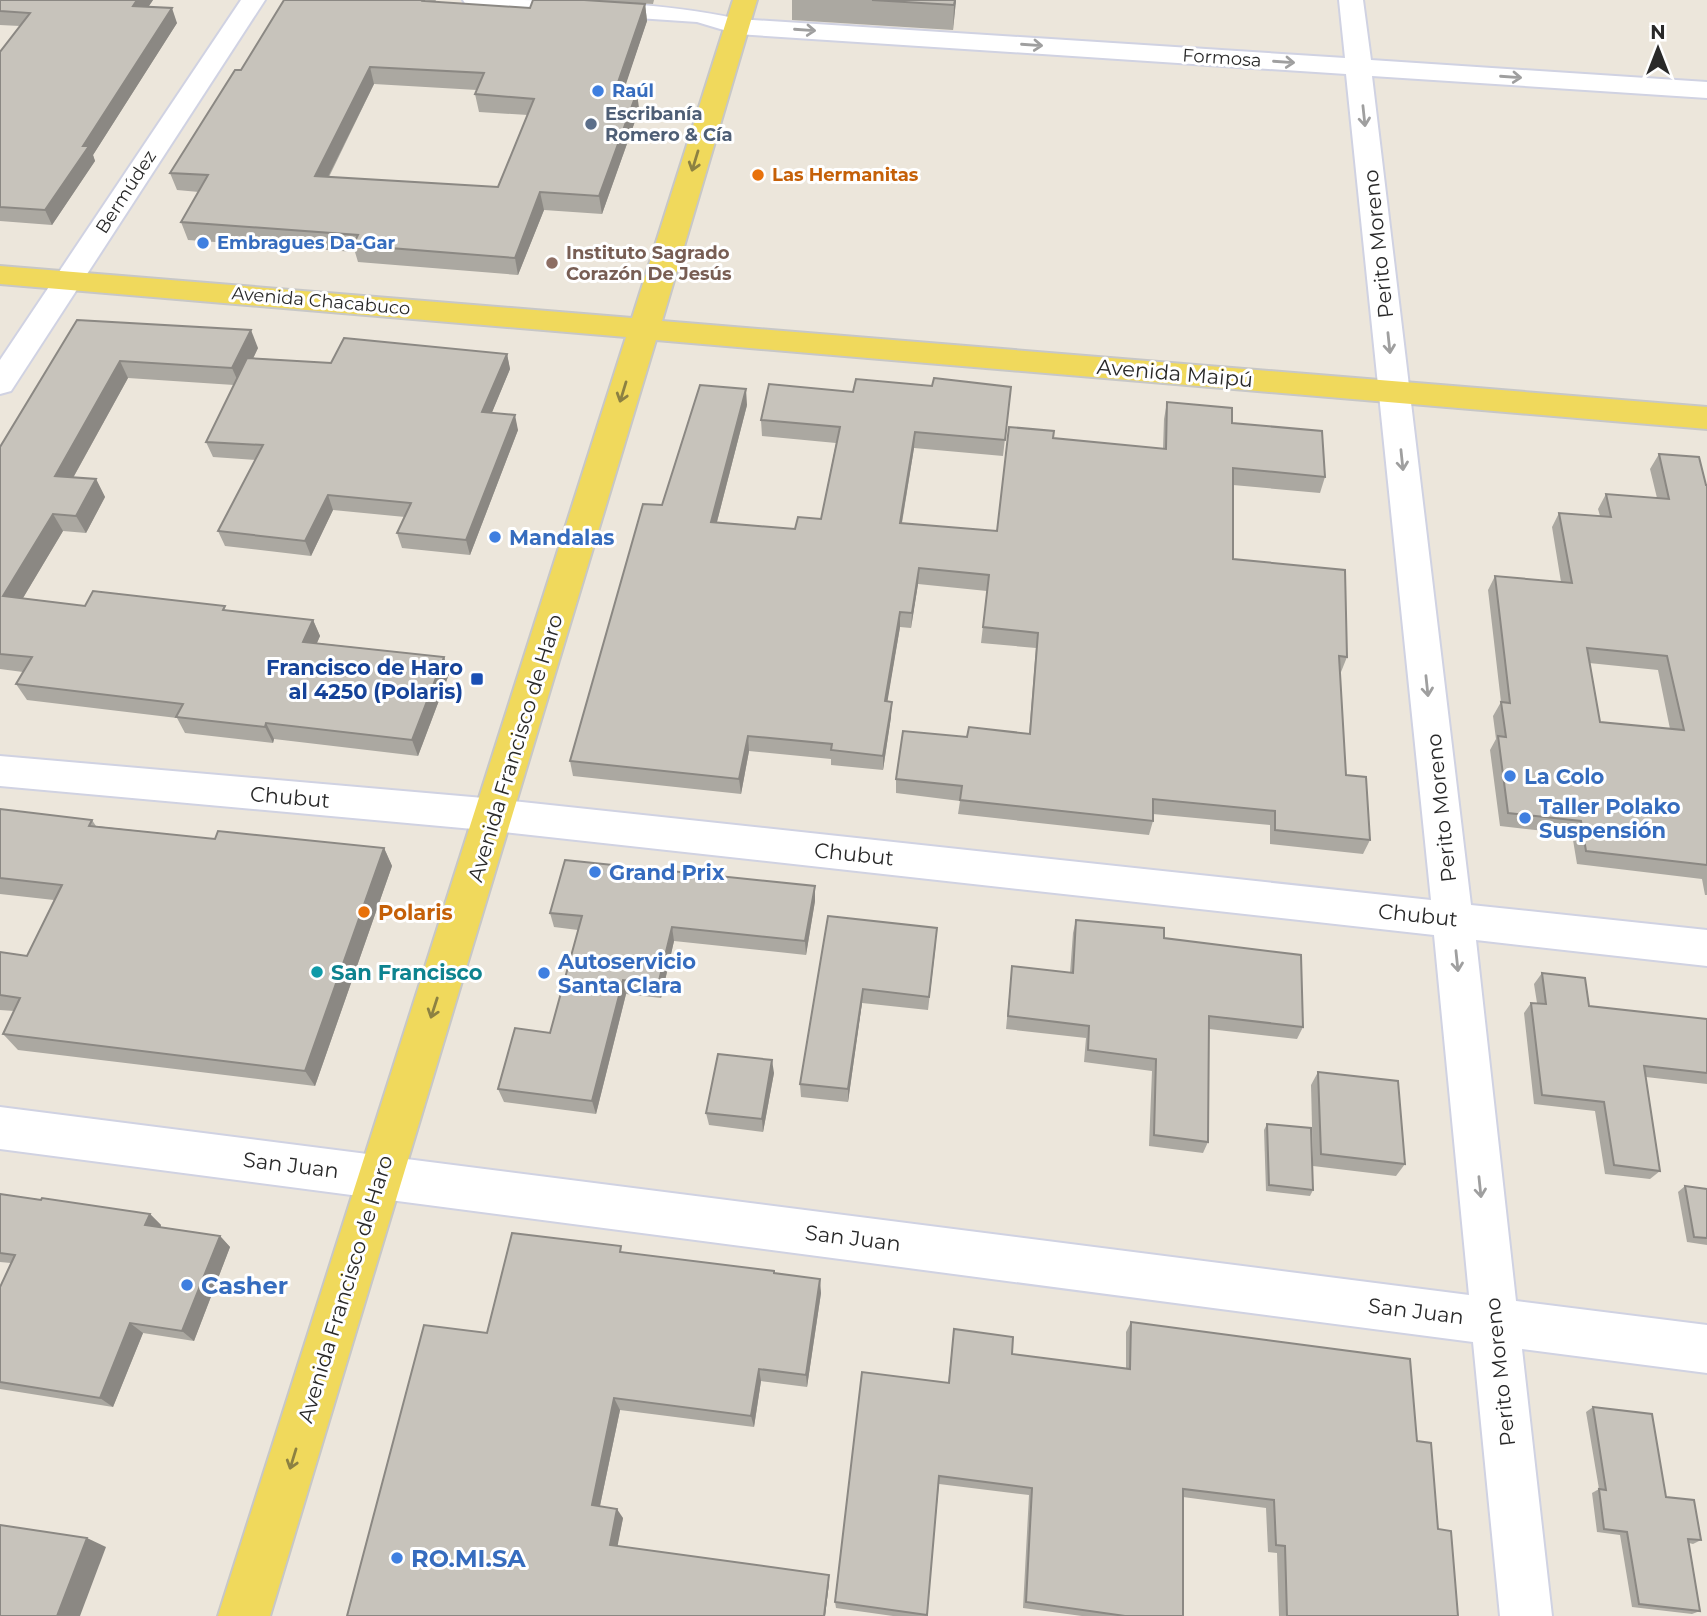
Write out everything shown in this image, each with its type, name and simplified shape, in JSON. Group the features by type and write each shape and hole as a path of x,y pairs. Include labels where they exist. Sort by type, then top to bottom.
{"main road":[{"name":"Avenida Francisco de Haro","path":"244,1616 495,815 741,13"},
{"name":"Avenida Chacabuco","path":"0,275 643,327"},
{"name":"Avenida Maipú","path":"643,327 1707,418"}],"street":[{"name":"Bermúdez","path":"0,384 253,0"},
{"name":"Formosa","path":"475,0 698,15 741,13 1359,67 1707,90"},
{"name":"Perito Moreno","path":"1350,0 1453,919 1526,1616"},
{"name":"Chubut","path":"0,771 495,815 1707,948"},
{"name":"San Juan","path":"0,1128 1707,1349"}],"building":[{"path":"0,0 137,0 133,6 172,8 83,146 89,146 45,210 0,207 0,52 30,13 0,11"},
{"path":"284,0 424,0 530,8 533,0 645,4 615,91 637,92 599,196 540,192 515,258 353,245 358,235 181,222 208,175 170,173 235,70 241,70","holes":["370,67 484,73 475,94 534,99 498,187 315,176"]},
{"path":"872,0 955,0 954,5"},
{"path":"77,320 251,330 232,368 120,361 55,476 96,479 76,516 53,514 3,596 85,606 93,591 225,606 223,610 313,620 303,642 444,657 412,740 266,723 265,727 176,717 183,704 16,684 32,657 0,654 0,447"},
{"path":"344,338 507,354 482,412 515,415 466,540 397,533 411,503 328,495 305,541 218,531 263,445 206,442 247,358 331,363"},
{"path":"934,378 1011,387 1005,440 915,432 900,523 997,531 1009,427 1054,431 1053,438 1166,449 1167,402 1232,408 1232,423 1322,431 1325,477 1233,468 1233,559 1345,570 1347,657 1339,656 1346,775 1366,777 1370,840 1275,830 1275,811 1153,799 1153,821 960,800 962,786 896,779 903,731 967,737 969,727 1030,734 1038,633 983,627 989,575 919,568 912,613 900,612 885,701 892,702 883,756 831,750 832,744 748,736 739,779 570,761 643,504 662,505 700,385 746,389 711,522 795,529 798,517 821,519 840,427 761,420 769,384 853,392 856,379 932,386"},
{"path":"1659,454 1699,457 1707,485 1707,865 1586,851 1581,821 1508,813 1498,736 1506,737 1501,702 1510,703 1495,576 1572,583 1559,513 1611,517 1606,494 1669,499","holes":["1587,648 1667,656 1684,730 1600,722"]},
{"path":"0,809 92,820 89,826 215,839 218,831 384,848 305,1071 3,1034 20,998 0,995 0,952 27,956 62,885 0,878"},
{"path":"565,860 815,886 805,941 672,927 658,985 623,980 592,1101 498,1089 515,1028 550,1033 582,916 550,913"},
{"path":"828,916 937,928 929,997 863,989 848,1089 800,1084"},
{"path":"1076,920 1164,928 1164,938 1301,955 1303,1027 1209,1016 1208,1142 1154,1135 1156,1059 1088,1050 1089,1026 1008,1016 1012,966 1073,973"},
{"path":"1542,973 1585,978 1589,1006 1707,1019 1707,1073 1644,1066 1660,1171 1614,1165 1604,1102 1542,1095 1531,1003 1546,1004"},
{"path":"718,1054 772,1060 762,1119 706,1113"},
{"path":"1318,1072 1398,1081 1405,1164 1321,1154"},
{"path":"1267,1124 1311,1128 1313,1190 1269,1185"},
{"path":"1685,1186 1707,1189 1707,1238 1694,1237"},
{"path":"0,1194 150,1214 145,1225 220,1236 182,1331 130,1323 100,1398 0,1382 0,1287 15,1255 0,1253"},
{"path":"512,1233 621,1246 620,1252 820,1279 806,1375 759,1369 751,1416 614,1398 592,1505 617,1509 610,1545 829,1575 824,1616 347,1616 424,1325 487,1333"},
{"path":"1131,1322 1410,1359 1417,1441 1431,1443 1438,1529 1451,1531 1458,1616 1287,1616 1285,1546 1276,1545 1274,1500 1183,1489 1183,1616 1125,1616 1026,1602 1032,1488 939,1476 927,1615 835,1602 862,1372 949,1383 954,1329 1013,1337 1012,1354 1130,1369"},
{"path":"1593,1407 1652,1414 1666,1497 1694,1500 1701,1540 1688,1539 1700,1611 1639,1604 1627,1532 1604,1529 1599,1489 1606,1490"},
{"path":"0,1525 87,1538 57,1616 0,1616"}],"place":[{"name":"Raúl","path":"598,91"},
{"name":"Escribanía Romero & Cía","path":"591,124"},
{"name":"Las Hermanitas","path":"758,175"},
{"name":"Embragues Da-Gar","path":"203,243"},
{"name":"Instituto Sagrado Corazón De Jesús","path":"552,263"},
{"name":"Mandalas","path":"495,537"},
{"name":"Francisco de Haro al 4250 (Polaris)","path":"477,679"},
{"name":"La Colo","path":"1510,776"},
{"name":"Taller Polako Suspensión","path":"1525,818"},
{"name":"Grand Prix","path":"595,872"},
{"name":"Polaris","path":"364,912"},
{"name":"San Francisco","path":"317,972"},
{"name":"Autoservicio Santa Clara","path":"544,973"},
{"name":"Casher","path":"187,1285"},
{"name":"RO.MI.SA","path":"397,1558"}]}
